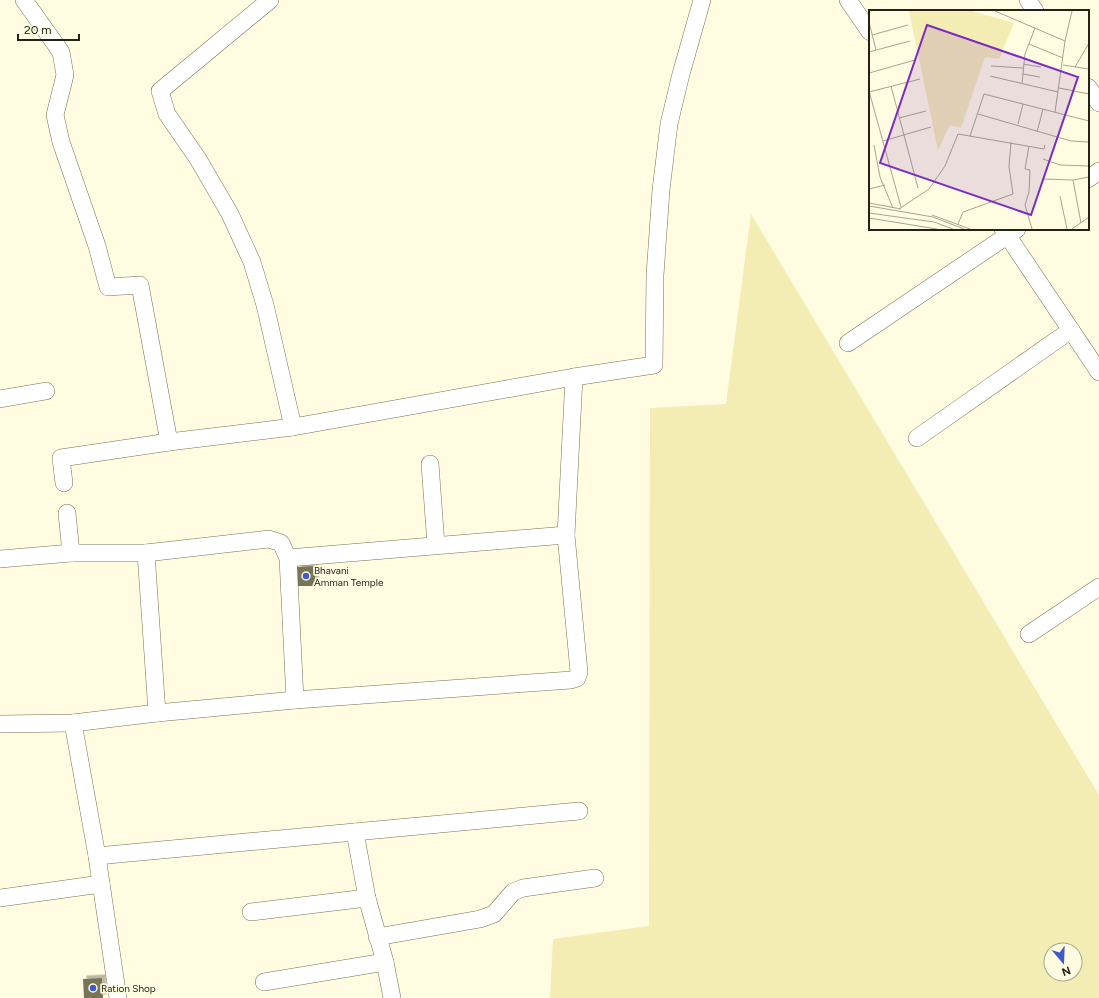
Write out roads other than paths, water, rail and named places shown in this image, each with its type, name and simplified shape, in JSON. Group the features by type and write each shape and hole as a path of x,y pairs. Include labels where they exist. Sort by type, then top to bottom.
{"street":[{"path":"24,0 61,52 65,75 55,115 61,142 97,246 108,287 140,285 169,442"},
{"path":"270,0 160,91 167,114 198,159 230,214 252,262 265,305 293,427"},
{"path":"64,483 61,458 169,442 293,427 574,377 654,365 655,275 661,190 669,124 681,74 702,0"},
{"path":"848,0 869,31"},
{"path":"1028,0 1034,10"},
{"path":"1089,88 1099,103"},
{"path":"1089,178 1099,171"},
{"path":"848,343 1009,231 1099,372"},
{"path":"917,438 1071,330"},
{"path":"0,724 73,723 157,713 295,700 570,680 577,678 579,672 566,535 574,377"},
{"path":"0,399 46,391"},
{"path":"430,464 436,545"},
{"path":"67,513 71,553"},
{"path":"288,558 566,535"},
{"path":"0,559 71,553 146,553 269,539 281,543 288,558 295,700"},
{"path":"146,553 157,713"},
{"path":"1028,634 1099,587"},
{"path":"73,723 97,856 118,998"},
{"path":"97,856 579,811"},
{"path":"355,832 367,898 385,962 392,998"},
{"path":"377,936 480,919 494,914 513,892 523,888 595,878"},
{"path":"0,898 101,884"},
{"path":"251,912 367,898"},
{"path":"264,982 385,962"}],"place":[{"name":"Bhavani Amman Temple","path":"306,576"},
{"name":"Ration Shop","path":"93,988"}]}
